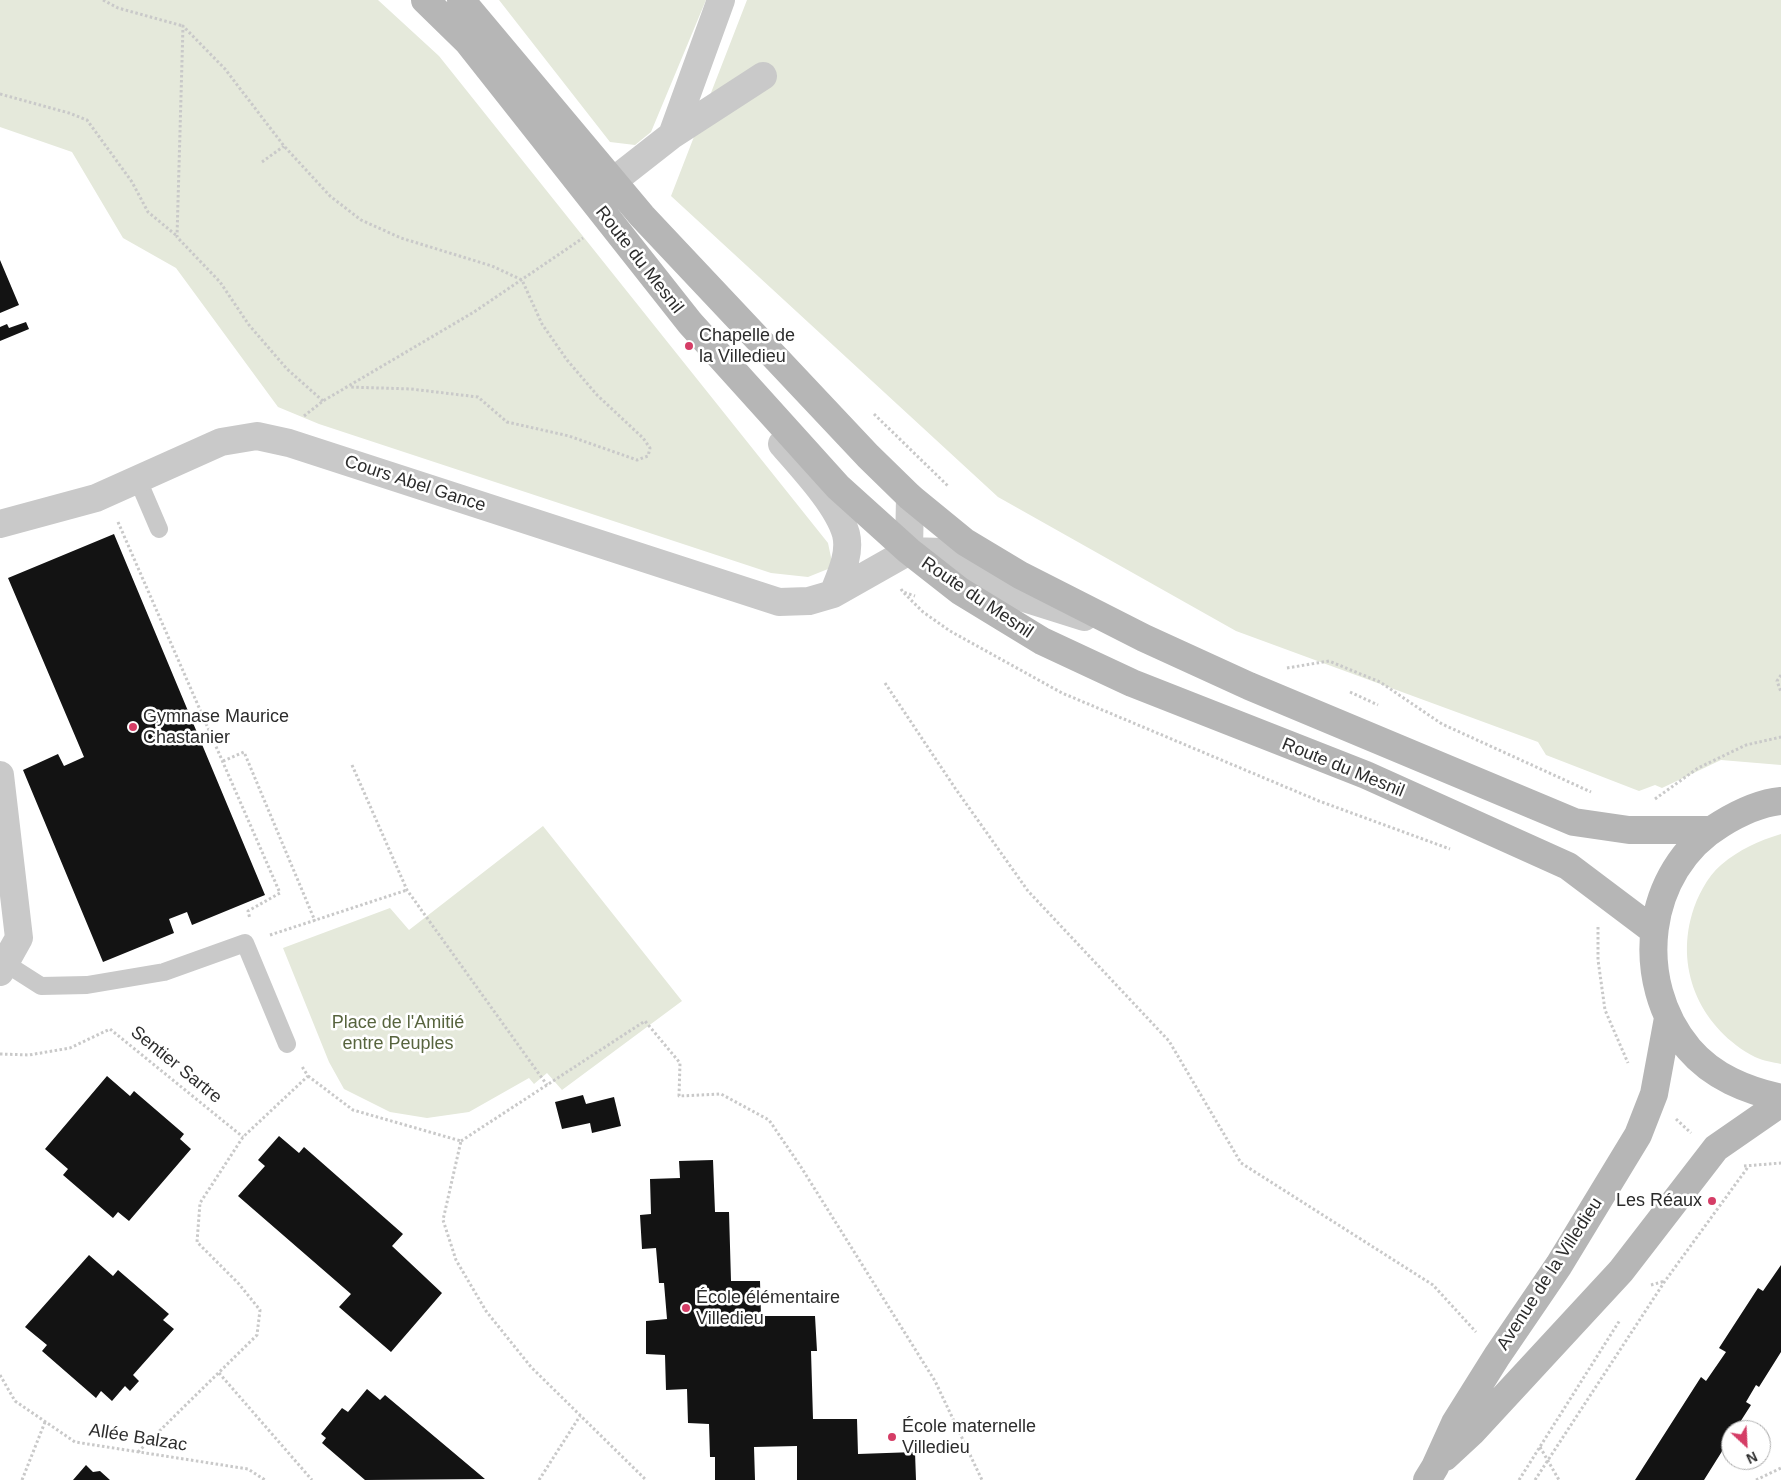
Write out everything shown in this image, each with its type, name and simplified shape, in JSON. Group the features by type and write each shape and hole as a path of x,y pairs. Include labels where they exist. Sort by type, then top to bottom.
{"street":[{"name":"Route du Mesnil","path":"425,0 468,42 690,324 838,486 909,551 960,591 1042,641 1132,683 1366,775 1568,866 1653,930"},
{"name":"Route du Mesnil","path":"461,0 518,66 612,182 868,456 910,497 964,542 1020,575 1144,638 1249,686 1574,822 1629,830 1710,830"},
{"path":"672,135 721,0"},
{"name":"Route du Mesnil","path":"612,182 672,135 763,76"},
{"path":"690,324 770,430 827,496 846,535 845,564 833,594"},
{"name":"Cours Abel Gance","path":"0,524 96,498 221,442 257,436 289,443 779,602 809,601 833,594 886,566 909,551"},
{"path":"910,497 909,551 942,552 1011,594 1144,638"},
{"path":"0,775 19,938 2,968"},
{"path":"1781,801 1740,812 1710,830 1689,851 1672,875 1660,902 1653,930 1654,976 1668,1018 1689,1050 1717,1074 1750,1091 1781,1098"},
{"name":"Avenue de la Villedieu","path":"1431,1474 1455,1423 1497,1356 1559,1265 1638,1135 1654,1094 1668,1018"},
{"name":"Avenue de la Villedieu","path":"1431,1474 1621,1271 1716,1148 1781,1103"}],"lane":[{"path":"138,480 159,529"},
{"path":"2,968 41,986 87,985 164,972 251,942 287,1044"}],"path":[{"path":"102,0 118,8 183,26 225,69 284,146 330,196 361,220 401,238 492,266 522,280 542,324 567,360 597,395 643,438 650,448 648,456 637,460 569,436 507,422 478,397 411,389 349,387"},
{"path":"178,237 183,26"},
{"path":"0,94 69,113 87,120 132,182 148,212 178,237 220,282 249,326 287,369 323,401"},
{"path":"262,162 284,146"},
{"path":"289,443 293,424 323,401 474,312 585,236"},
{"path":"870,410 955,493"},
{"path":"120,522 280,893 248,911 251,942 407,890"},
{"path":"903,592 923,612 950,631 1062,693 1319,801 1456,851"},
{"path":"1286,668 1329,661 1380,682 1442,724 1594,794 1576,790"},
{"path":"1278,666 1295,671"},
{"path":"1781,675 1777,681 1781,692"},
{"path":"884,683 1028,891 1170,1041 1241,1163 1433,1285 1476,1333"},
{"path":"1348,692 1374,702 1380,708"},
{"path":"1629,830 1654,800 1698,768 1746,745 1781,737"},
{"path":"223,761 244,752 315,921"},
{"path":"352,766 407,890 547,1085"},
{"path":"646,1480 530,1367 486,1311 456,1260 443,1220 461,1141 645,1021 680,1063 679,1096 722,1094 769,1120 801,1167 934,1381 982,1480"},
{"name":"Sentier Sartre","path":"0,1054 29,1055 70,1048 110,1029 243,1138"},
{"path":"287,1044 308,1076 353,1110 461,1141"},
{"path":"138,1452 257,1335 260,1310 239,1284 197,1242 200,1203 243,1138 308,1076"},
{"path":"1535,1480 1665,1281 1748,1167"},
{"path":"1621,1271 1640,1288 1665,1281"},
{"path":"1519,1480 1624,1313"},
{"path":"219,1372 312,1480"},
{"name":"Allée Balzac","path":"0,1375 15,1401 75,1442 248,1469 265,1480"},
{"path":"539,1480 580,1416"},
{"path":"22,1480 45,1422"},
{"path":"1540,1447 1559,1480"},
{"path":"1756,1480 1781,1468"}],"green space":[{"path":"0,0 378,0 439,56 828,543 833,567 808,577 771,573 319,424 278,407 176,268 123,238 72,152 0,127"},
{"path":"499,0 706,0 651,132 635,145 610,142"},
{"path":"747,0 1781,0 1781,765 1721,760 1662,788 1655,785 1639,791 1546,755 1538,742 1236,631 998,497 671,196"},
{"name":"Place de l'Amitié entre Peuples","path":"543,826 682,1001 562,1090 547,1073 534,1084 529,1078 469,1112 427,1118 390,1112 344,1089 329,1062 283,948 390,908 409,930"},
{"path":"1781,834 1781,1064 1755,1057 1736,1045 1720,1031 1707,1015 1697,997 1690,977 1687,957 1692,914 1700,894 1711,875 1728,859 1742,850"}],"building":[{"path":"0,260 19,305 0,313"},
{"path":"26,322 29,329 0,341 0,327 7,324 9,328"},
{"name":"Gymnase Maurice Chastanier","path":"114,534 265,895 192,925 187,912 169,919 174,933 103,962 23,770 58,754 64,766 84,757 8,578"},
{"path":"107,1076 130,1096 134,1091 184,1134 180,1139 191,1149 129,1221 118,1212 113,1218 63,1175 68,1169 45,1149"},
{"path":"583,1095 586,1104 614,1097 621,1126 592,1133 590,1123 562,1129 555,1102"},
{"path":"279,1136 299,1153 304,1147 403,1234 392,1246 442,1293 391,1352 339,1307 351,1294 238,1196 265,1166 258,1160"},
{"path":"713,1160 715,1212 729,1212 731,1281 760,1281 761,1316 815,1316 817,1351 811,1351 813,1419 857,1419 858,1454 915,1452 916,1480 797,1480 797,1446 754,1447 755,1480 715,1480 715,1457 710,1457 709,1424 688,1423 687,1389 666,1390 665,1355 646,1354 646,1321 667,1319 664,1283 659,1283 656,1248 642,1249 640,1215 651,1214 650,1179 680,1178 679,1161"},
{"path":"89,1255 113,1276 118,1270 169,1314 163,1320 174,1329 133,1375 139,1381 130,1391 125,1386 112,1401 101,1391 96,1398 42,1351 47,1345 25,1327"},
{"path":"1781,1265 1781,1352 1759,1387 1756,1385 1746,1402 1751,1405 1741,1420 1721,1420 1721,1453 1704,1480 1635,1480 1701,1377 1706,1381 1726,1352 1719,1348 1758,1288 1763,1291"},
{"path":"367,1389 380,1400 385,1395 485,1479 365,1480 322,1443 326,1438 321,1434 342,1408 348,1412"},
{"path":"86,1465 93,1472 100,1471 110,1480 73,1480"}],"place":[{"name":"Chapelle de la Villedieu","path":"689,346"},
{"name":"Gymnase Maurice Chastanier","path":"133,727"},
{"name":"Les Réaux","path":"1712,1201"},
{"name":"École élémentaire Villedieu","path":"686,1308"},
{"name":"École maternelle Villedieu","path":"892,1437"}]}
